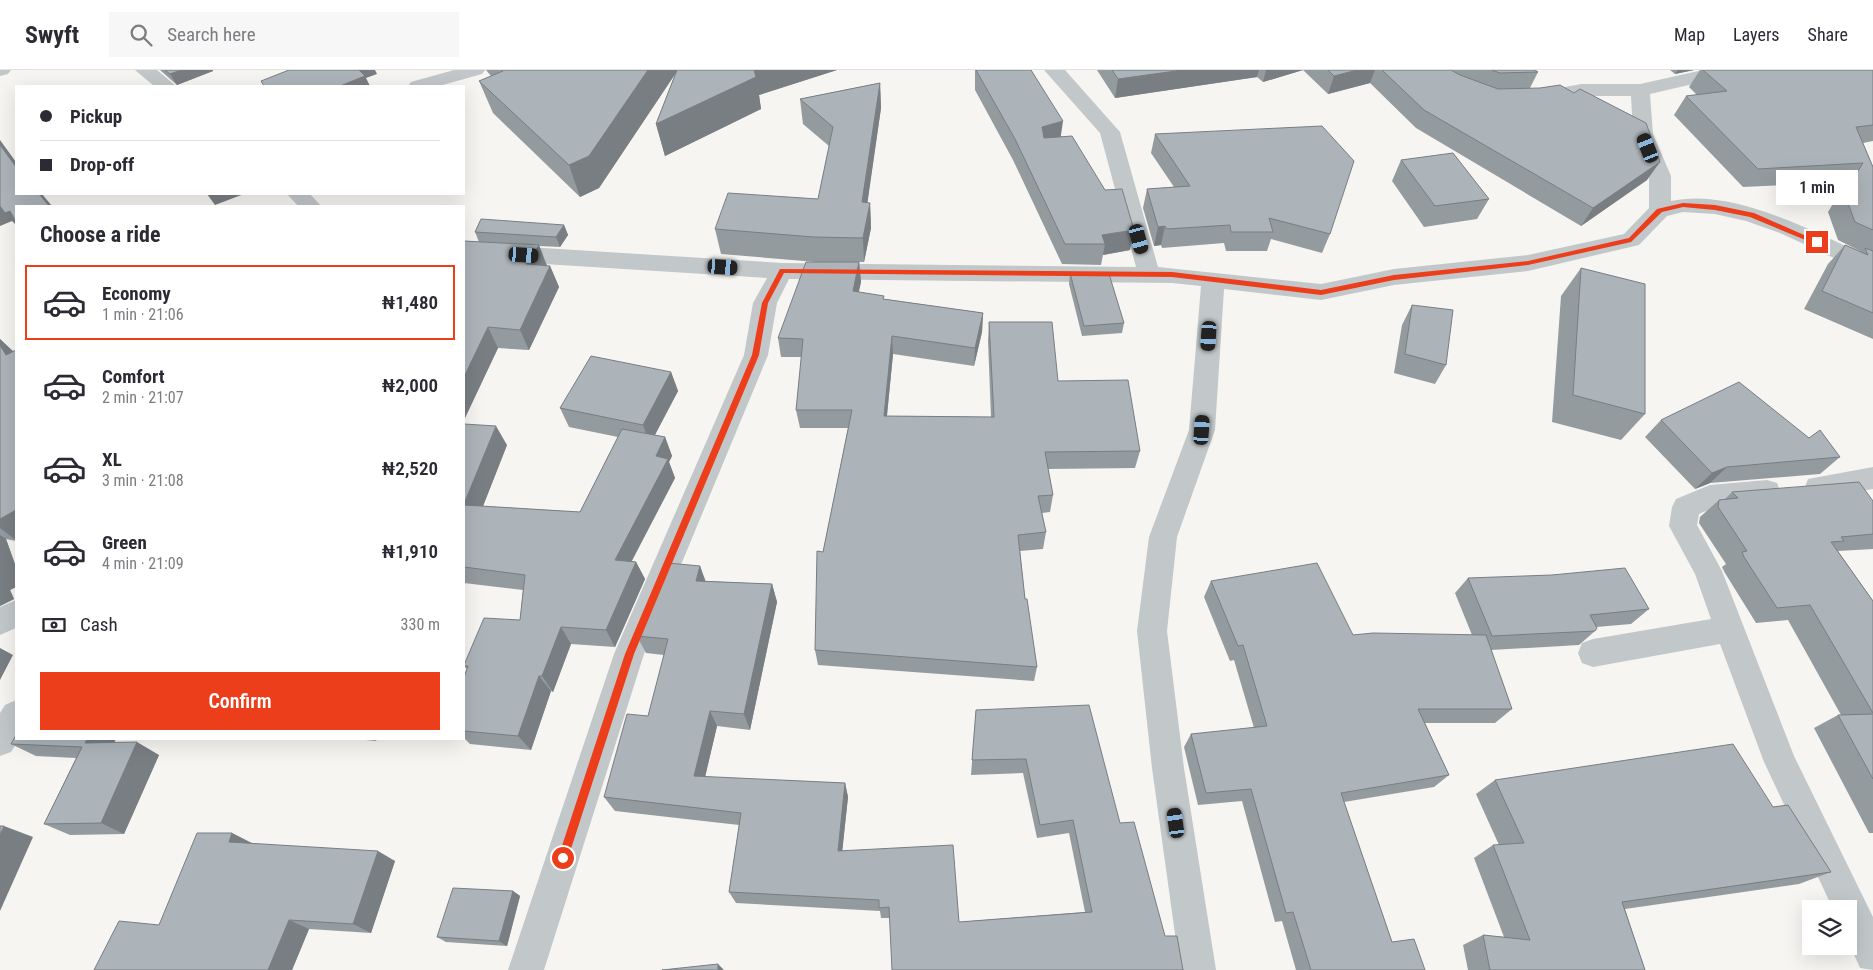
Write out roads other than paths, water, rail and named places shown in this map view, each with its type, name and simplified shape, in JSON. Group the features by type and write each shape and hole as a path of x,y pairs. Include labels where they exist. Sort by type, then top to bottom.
{"street":[{"path":"145,70 165,85"},
{"path":"422,85 474,70"},
{"path":"1054,70 1066,81 1110,132 1149,274"},
{"path":"1514,99 1581,90 1640,90 1729,70"},
{"path":"1640,90 1642,134 1660,176 1660,210"},
{"path":"299,195 309,205"},
{"path":"465,251 782,271 1149,274 1321,292 1394,278 1528,263 1631,240 1660,210 1683,205 1715,208 1751,215 1788,228 1873,268"},
{"path":"526,970 629,654 756,355 765,303 782,271"},
{"path":"1198,970 1168,768 1152,632 1163,538 1202,430 1213,280"},
{"path":"1873,478 1841,485 1710,496 1686,507 1683,526 1708,571 1780,762 1873,955"},
{"path":"0,622 15,614"},
{"path":"1593,652 1729,629"},
{"path":"0,741 15,717"}]}
